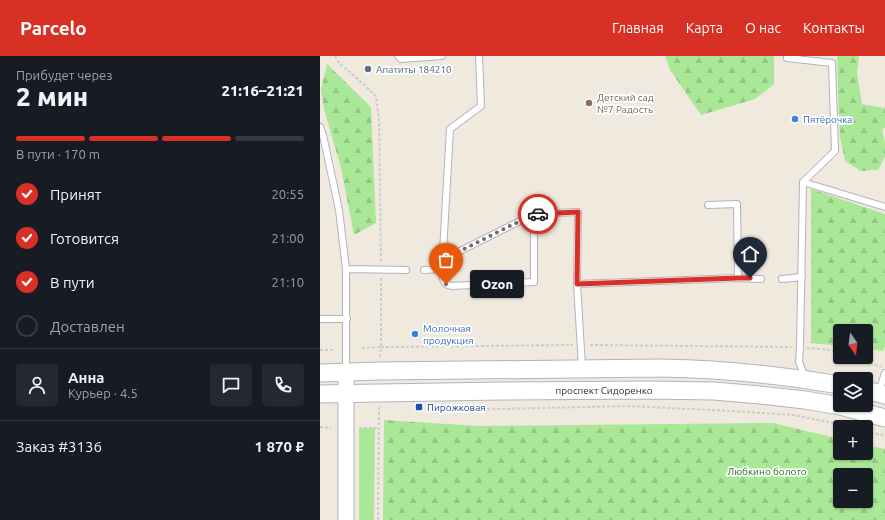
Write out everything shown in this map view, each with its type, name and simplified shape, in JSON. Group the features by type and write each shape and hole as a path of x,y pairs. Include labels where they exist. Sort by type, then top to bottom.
{"main road":[{"name":"проспект Сидоренко","path":"320,373 662,368 742,372 806,379 833,384"},
{"name":"проспект Сидоренко","path":"320,394 501,391 714,391 805,400 840,406 885,418"}],"street":[{"path":"346,372 346,520"},
{"path":"805,400 806,379"}],"lane":[{"path":"398,56 401,59 442,56"},
{"path":"479,56 480,106 450,129 442,260 443,280 446,284 451,286 534,282 534,214"},
{"path":"787,56 787,58 832,63"},
{"path":"806,379 799,362 804,182 835,151 832,56"},
{"path":"320,127 339,210 346,269 346,372"},
{"path":"804,182 885,207"},
{"path":"708,205 737,204 738,278"},
{"path":"442,260 534,214 578,212 577,284 582,369"},
{"path":"346,269 406,270"},
{"path":"424,270 442,269"},
{"path":"782,279 802,277"},
{"path":"577,284 738,278 761,279"},
{"path":"320,319 346,319"},
{"path":"876,393 885,373"}],"path":[{"path":"335,56 340,64 376,96 380,120 380,360"},
{"path":"362,348 581,345 800,347 833,351"},
{"path":"320,350 334,350"},
{"path":"873,364 885,368"},
{"path":"443,405 458,410 627,406 731,411 793,416 833,423"},
{"path":"378,520 379,407"},
{"path":"320,428 331,428"},
{"path":"357,428 379,428"},
{"path":"873,433 885,436"}],"green space":[{"path":"665,56 774,56 774,84 755,99 701,115 670,70"},
{"path":"837,56 859,56 857,73 862,104 885,108 885,128 882,129 885,143 885,157 878,170 861,171 845,161 840,137"},
{"path":"327,64 371,107 376,223 354,235 341,168 324,109 321,90"},
{"path":"811,189 885,214 885,346 883,351 873,350 873,324 833,324 833,345 811,343"},
{"name":"Любкино болото","path":"384,420 479,426 773,423 833,437 833,460 873,460 873,446 885,449 885,520 383,520"},
{"path":"359,428 375,428 374,520 359,520"}],"way so far":[{"path":"446,284 443,280 442,260 534,214 538,214"}],"place":[{"name":"Апатиты 184210","path":"368,69"},
{"name":"Детский сад №7 Радость","path":"589,103"},
{"name":"Пятёрочка","path":"795,119"},
{"name":"Ozon","path":"446,284"},
{"name":"Молочная продукция","path":"415,334"},
{"name":"Пирожковая","path":"419,407"}],"route":[{"path":"538,214 578,212 577,284 750,278"}]}
